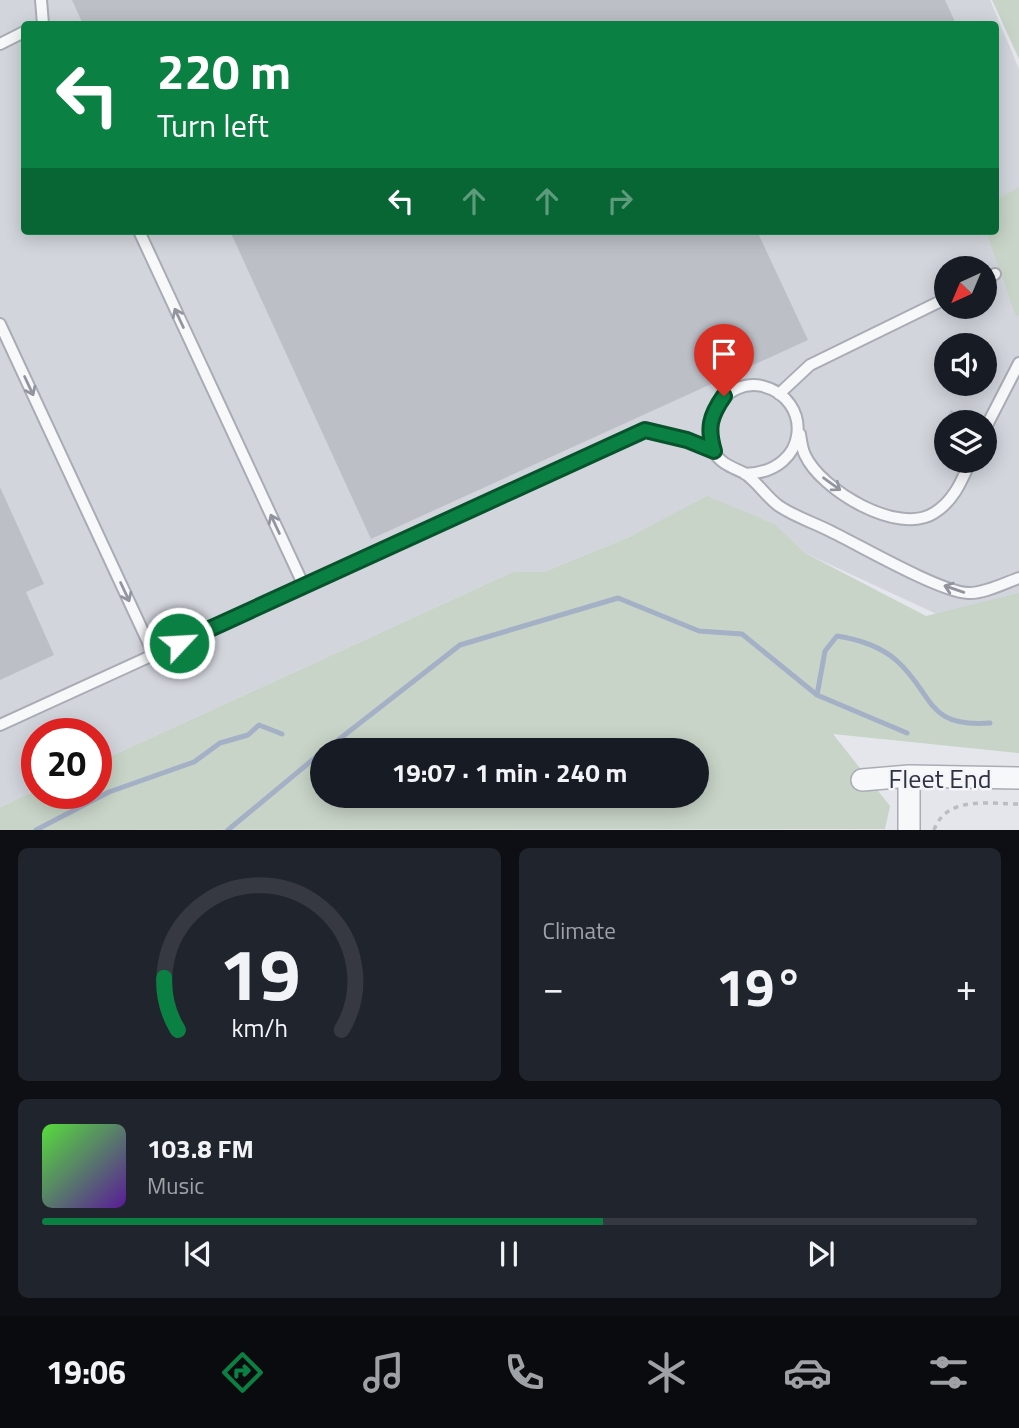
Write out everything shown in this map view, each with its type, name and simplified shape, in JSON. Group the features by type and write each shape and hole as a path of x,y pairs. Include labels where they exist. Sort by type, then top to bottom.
{"street":[{"name":"Fleet End","path":"862,780 909,776 1019,778"},
{"path":"909,776 909,830"}],"lane":[{"path":"41,0 42,21"},
{"path":"0,44 21,34"},
{"path":"141,235 304,586"},
{"path":"779,394 810,365 934,304"},
{"path":"0,324 154,654"},
{"path":"995,410 1019,363"},
{"path":"964,473 951,500 933,515 910,521 891,518 863,506 821,476 805,456 793,409 779,394 761,386 741,387 724,396 712,412 708,432 714,451 727,466 746,474 779,506 932,581 968,594 1019,579"},
{"path":"746,474 765,473 783,464 794,448 798,428"},
{"path":"0,725 645,430 687,440 714,451"}],"path":[{"path":"934,830 946,811 960,805 1019,804"}],"shaded area":[{"path":"0,0 990,0 999,21 21,21 21,235 999,235 999,21 1019,69 1019,644 956,623 805,553 775,524 707,497 629,537 544,572 513,572 112,756 112,718 21,718 21,797 0,807"}],"green space":[{"path":"992,0 1019,0 1019,59"},
{"path":"1019,187 1019,315 1016,317 998,265 998,256 995,256 987,235 999,235 999,198"},
{"path":"707,496 775,524 805,553 926,616 1019,593 1019,753 833,734 890,806 885,829 0,830 0,807 21,797 21,809 112,809 112,756 513,572 544,572 629,537"}],"building":[{"path":"72,0 945,0 955,21 82,21"},
{"path":"232,235 759,235 808,340 371,539"},
{"path":"0,487 44,584 26,592 54,655 0,680"}],"waterway":[{"path":"341,738 460,645 618,598 699,631 742,634 817,695 907,733"},
{"path":"817,695 825,651 837,636 869,644 891,656 909,673 942,714 953,720 990,723"},
{"path":"36,830 109,792 194,762 220,743 248,735 259,725 282,734"},
{"path":"228,830 310,762"}],"route":[{"path":"179,643 645,430 687,440 714,451 708,432 712,412 724,396"}]}
